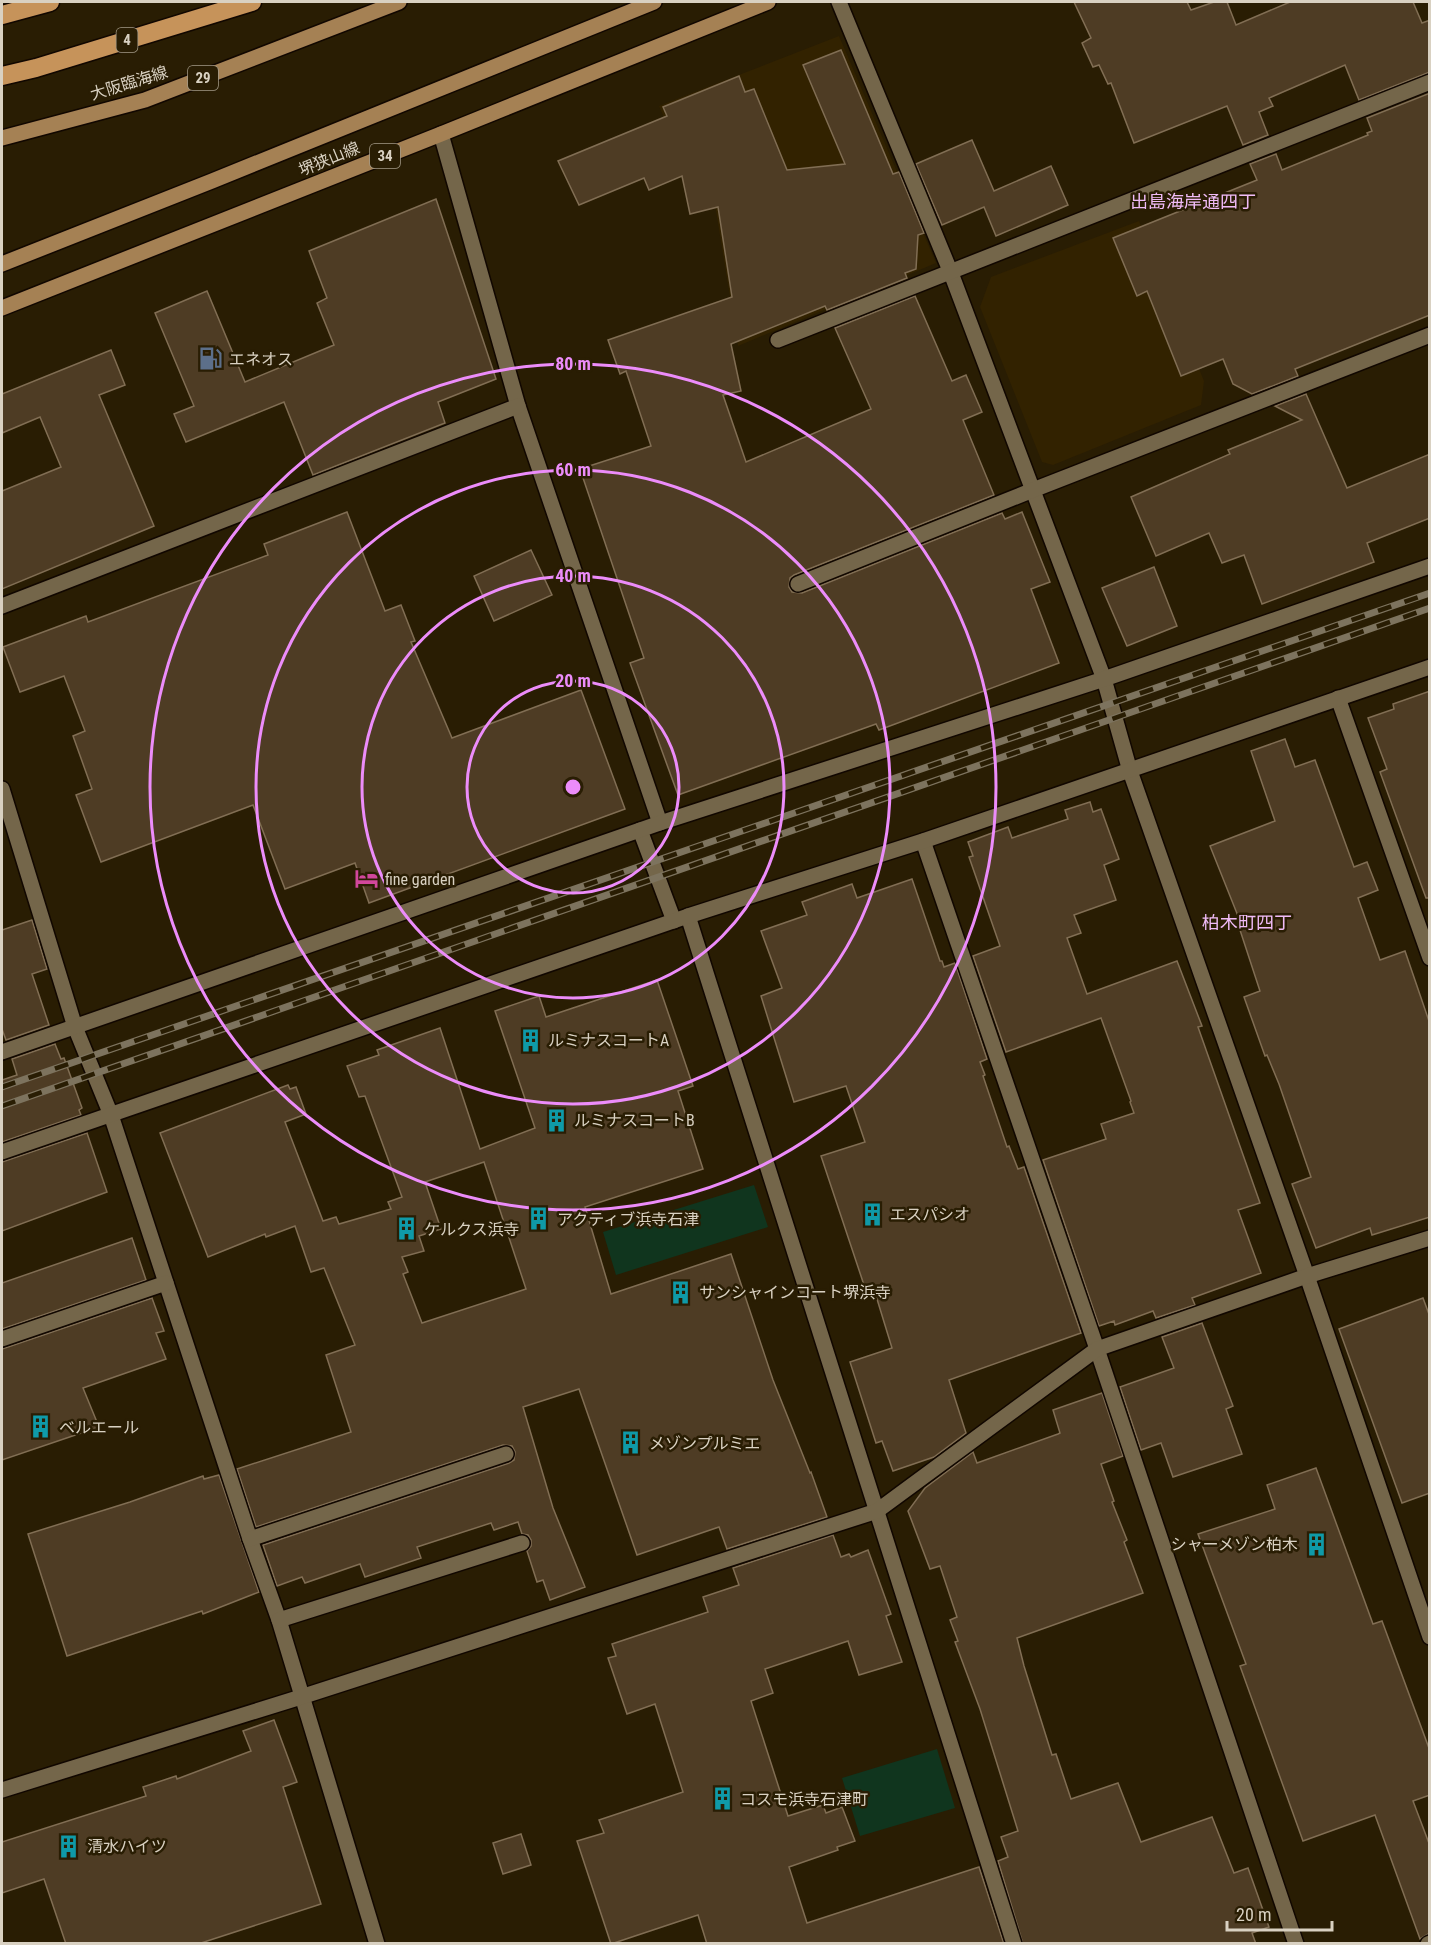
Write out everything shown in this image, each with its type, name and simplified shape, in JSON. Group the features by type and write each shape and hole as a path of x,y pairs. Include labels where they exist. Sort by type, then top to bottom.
{"highway":[{"path":"2,15 50,2"},
{"name":"4","path":"2,76 36,68 252,2"}],"main road":[{"name":"大阪臨海線","path":"2,138 146,100 399,2"},
{"name":"堺狭山線","path":"2,264 654,2"},
{"name":"堺狭山線","path":"2,308 768,2"}],"street":[{"path":"839,2 951,273 1104,679 1130,771 1307,1276 1430,1637"},
{"path":"778,340 1430,82"},
{"path":"441,134 518,406 660,823"},
{"path":"798,584 1430,335"},
{"path":"2,606 518,406"},
{"path":"2,1052 660,823 1104,679 1430,566"},
{"path":"2,1152 681,919 923,841 1430,667"},
{"path":"1338,698 1430,958"},
{"path":"2,789 75,1027 111,1115 250,1539 279,1620 377,1944"},
{"path":"640,830 681,919 877,1510 1014,1944"},
{"path":"923,841 1097,1349 1296,1944"},
{"path":"2,1790 301,1697 877,1510 1097,1349 1307,1276 1430,1238"},
{"path":"2,1339 166,1283"},
{"path":"250,1539 506,1454"},
{"path":"279,1620 522,1543"}],"shaded area":[{"path":"839,36 936,263 738,346 710,174 692,180 659,106"},
{"path":"1139,221 1204,381 1201,405 1053,465 1042,462 980,307 991,277"}],"green space":[{"path":"754,1185 768,1227 616,1275 603,1232"},
{"path":"937,1749 955,1808 860,1836 842,1778"}],"building":[{"path":"1074,2 1187,2 1191,10 1214,2 1227,2 1236,25 1290,2 1413,2 1422,23 1430,20 1430,72 1359,100 1345,65 1269,98 1273,106 1259,112 1268,135 1243,145 1227,106 1134,143 1111,83 1108,84 1099,65 1093,67 1082,43 1091,38"},
{"path":"841,50 893,174 899,172 924,233 918,235 916,269 905,273 907,278 827,310 825,306 731,344 741,391 723,395 746,462 871,409 835,328 915,296 952,381 966,375 982,412 963,420 994,495 794,575 790,578 789,587 792,592 802,593 1002,513 1005,519 1022,512 1050,582 1031,589 1059,663 879,730 876,724 678,795 630,663 644,658 580,469 651,446 626,371 620,374 608,340 732,297 718,207 690,214 682,176 649,190 644,178 579,205 558,161 667,116 663,107 739,76 745,92 754,89 787,170 845,164 803,65"},
{"path":"1430,93 1430,315 1295,369 1298,376 1252,394 1233,384 1223,359 1181,376 1147,291 1137,296 1113,238 1257,180 1250,164 1276,154 1282,170 1368,135 1367,133 1372,131 1367,118"},
{"path":"972,140 994,191 1051,166 1068,205 996,236 984,207 942,225 916,164"},
{"path":"436,199 496,379 438,402 445,423 313,475 284,402 186,442 174,414 194,406 155,313 207,291 245,382 334,345 317,303 327,298 309,251"},
{"path":"111,350 125,385 99,395 154,526 2,589 2,491 61,467 40,417 2,433 2,394"},
{"path":"1306,394 1347,488 1430,454 1430,518 1367,543 1374,562 1262,604 1244,555 1222,563 1209,533 1156,556 1131,497 1230,454 1228,450 1302,420 1275,406"},
{"path":"347,512 385,611 401,605 415,641 411,642 452,738 581,690 625,809 369,903 355,863 285,889 253,805 101,862 76,795 92,789 73,736 85,731 64,676 20,692 3,647 86,616 88,622 268,555 264,544"},
{"path":"531,550 552,595 494,621 474,576"},
{"path":"1154,567 1177,626 1127,646 1102,588"},
{"path":"1430,691 1430,898 1426,898 1380,772 1387,769 1368,718 1394,709 1393,704"},
{"path":"1285,739 1295,767 1315,760 1354,867 1367,862 1378,890 1358,898 1380,960 1405,951 1430,1024 1430,1217 1372,1235 1370,1228 1316,1248 1292,1184 1311,1177 1279,1084 1267,1055 1265,1056 1244,997 1260,991 1239,927 1242,926 1210,846 1275,821 1251,751"},
{"path":"1090,802 1093,812 1101,809 1119,859 1104,865 1116,900 1074,915 1081,933 1067,938 1087,994 1177,961 1202,1026 1198,1027 1260,1203 1238,1210 1261,1273 1192,1298 1195,1305 1156,1318 1153,1311 1115,1325 1114,1321 1099,1326 1043,1160 1106,1139 1101,1124 1134,1113 1131,1101 1101,1018 1006,1052 973,956 1000,946 969,857 973,856 968,842 1008,827 1012,838 1068,819 1065,810"},
{"path":"912,879 940,961 944,967 955,963 987,1059 980,1062 985,1075 983,1076 1007,1147 1009,1146 1018,1169 1024,1167 1081,1333 949,1380 966,1433 934,1457 893,1471 882,1441 876,1443 850,1362 892,1348 873,1286 865,1288 821,1156 865,1142 846,1086 794,1102 761,996 782,988 761,931 807,915 802,902 852,884 857,898"},
{"path":"32,920 47,969 32,974 49,1025 6,1040 2,1029 2,930"},
{"path":"657,980 693,1086 678,1091 703,1169 585,1207 611,1294 731,1254 773,1380 827,1517 727,1549 719,1527 637,1555 579,1389 523,1407 553,1508 585,1587 550,1600 543,1580 537,1582 527,1551 531,1546 531,1540 528,1535 522,1534 518,1522 494,1530 491,1523 417,1547 421,1558 365,1577 360,1564 305,1583 302,1577 277,1586 263,1545 509,1463 514,1460 515,1452 512,1446 503,1445 256,1527 237,1469 351,1432 326,1355 355,1345 324,1268 311,1272 295,1226 266,1237 265,1234 208,1257 160,1133 288,1085 290,1089 296,1087 306,1114 285,1122 323,1221 336,1217 339,1224 391,1209 388,1202 402,1197 365,1096 359,1097 347,1066 379,1055 377,1050 440,1028 480,1149 535,1128 495,1011 539,996 546,1017","holes":["484,1162 526,1289 422,1323 403,1274 408,1272 402,1257 424,1251 419,1236 441,1229 425,1182"]},
{"path":"55,1044 61,1059 64,1058 82,1108 79,1110 81,1115 2,1142 2,1080 17,1075 12,1059"},
{"path":"87,1133 107,1192 2,1231 2,1162"},
{"path":"132,1238 146,1280 2,1329 2,1283"},
{"path":"152,1298 164,1331 156,1333 166,1359 83,1388 99,1427 2,1460 2,1349"},
{"path":"1423,1298 1430,1317 1430,1493 1402,1503 1339,1329"},
{"path":"1202,1323 1233,1406 1226,1409 1242,1454 1173,1477 1161,1443 1141,1450 1120,1387 1174,1368 1162,1337"},
{"path":"1102,1393 1123,1456 1101,1464 1114,1501 1112,1502 1127,1540 1124,1542 1143,1593 1017,1638 1024,1666 1052,1755 1056,1754 1071,1799 1118,1783 1141,1842 1212,1817 1234,1873 1248,1868 1269,1927 1252,1933 1256,1944 1023,1944 998,1861 1008,1857 1001,1837 1018,1831 980,1709 955,1642 958,1641 950,1620 957,1617 940,1566 930,1569 908,1511 925,1488 973,1452 977,1463 1058,1434 1060,1433 1053,1410"},
{"path":"1316,1468 1373,1624 1382,1621 1430,1751 1430,1795 1413,1801 1430,1846 1430,1933 1420,1939 1375,1815 1303,1841 1240,1666 1246,1664 1198,1534 1275,1509 1267,1485"},
{"path":"219,1475 259,1592 203,1614 202,1611 67,1656 28,1534 203,1476 204,1479"},
{"path":"833,1535 841,1557 849,1554 851,1557 868,1550 891,1614 886,1616 902,1662 859,1675 848,1641 765,1669 773,1693 751,1701 788,1816 823,1805 826,1813 842,1807 855,1841 837,1847 838,1850 789,1867 807,1923 979,1867 1004,1944 707,1944 698,1915 611,1944 577,1841 604,1833 599,1820 683,1792 655,1704 627,1714 608,1658 616,1656 612,1644 708,1612 703,1597 739,1585 733,1568"},
{"path":"274,1720 297,1782 283,1787 321,1904 198,1944 66,1944 44,1879 2,1893 2,1842 146,1796 143,1787 176,1776 177,1779 251,1751 243,1731"},
{"path":"521,1834 531,1865 503,1874 493,1843"}],"railway":[{"path":"2,1087 1430,593"},
{"path":"2,1106 1430,608"}],"place":[{"name":"エネオス","path":"211,359"},
{"name":"fine garden","path":"367,879"},
{"name":"ルミナスコートA","path":"530,1040"},
{"name":"ルミナスコートB","path":"556,1120"},
{"name":"エスパシオ","path":"872,1214"},
{"name":"アクティブ浜寺石津","path":"539,1219"},
{"name":"ケルクス浜寺","path":"406,1229"},
{"name":"サンシャインコート堺浜寺","path":"681,1292"},
{"name":"ベルエール","path":"41,1427"},
{"name":"メゾンプルミエ","path":"631,1443"},
{"name":"シャーメゾン柏木","path":"1316,1544"},
{"name":"コスモ浜寺石津町","path":"722,1799"},
{"name":"清水ハイツ","path":"69,1846"}],"district":[{"name":"出島海岸通四丁","path":"1193,201"},
{"name":"柏木町四丁","path":"1247,922"}]}
